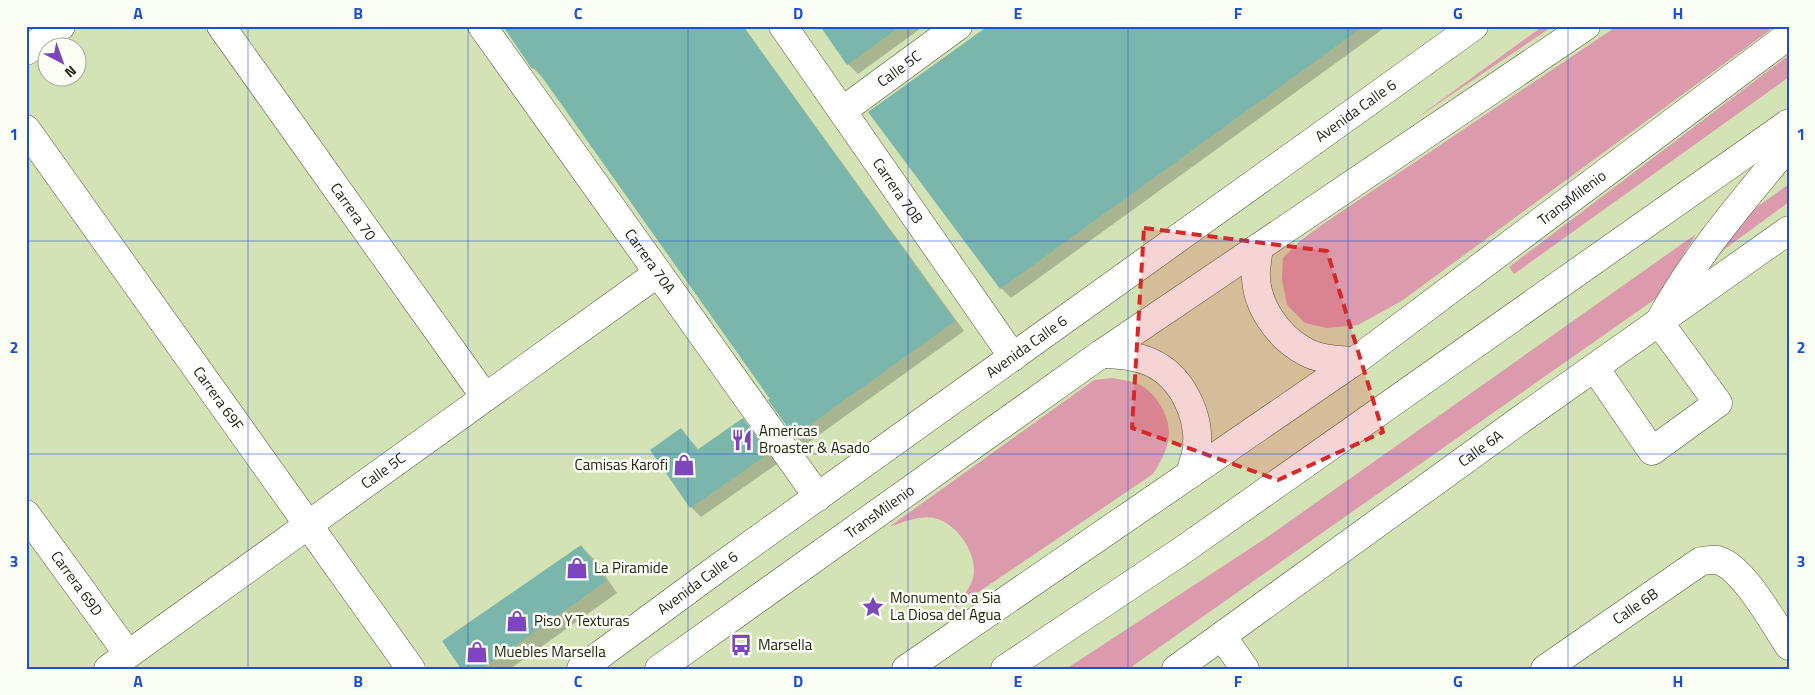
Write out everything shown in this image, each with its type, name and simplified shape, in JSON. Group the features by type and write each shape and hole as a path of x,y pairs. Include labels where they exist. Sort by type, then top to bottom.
{"main road":[{"path":"26,51 61,26"},
{"name":"Carrera 70","path":"221,26 485,397"},
{"name":"Carrera 70A","path":"482,26 818,496"},
{"name":"Carrera 70B","path":"783,26 1013,357"},
{"name":"Calle 5C","path":"842,111 958,26"},
{"name":"Avenida Calle 6","path":"581,669 818,496 1474,26"},
{"name":"TransMilenio","path":"659,669 1101,354 1586,26"},
{"name":"TransMilenio","path":"906,669 1355,361 1789,35"},
{"path":"1005,669 1180,552 1789,123"},
{"name":"Carrera 69F","path":"26,129 411,669"},
{"path":"1595,368 1652,451 1718,403 1659,322 1675,292 1705,248 1789,145"},
{"name":"Calle 6A","path":"1176,669 1789,230"},
{"path":"1259,247 1256,271 1260,296 1270,319 1286,338 1306,352 1330,360 1355,361"},
{"name":"Calle 5C","path":"118,661 658,273"},
{"path":"1101,354 1126,354 1151,362 1172,378 1188,399 1196,423 1197,449 1190,474"},
{"name":"Carrera 69D","path":"26,514 118,661"},
{"name":"Calle 6B","path":"1545,669 1701,561 1715,559 1729,565 1741,575 1789,646"},
{"path":"1222,636 1245,669"}],"highlighted area":[{"path":"1144,228 1327,251 1383,432 1278,480 1132,428"}],"shaded area":[{"path":"1543,26 1553,26 1411,122"},
{"path":"1617,26 1767,26 1770,30 1403,300 1358,325 1327,328 1305,323 1287,305 1282,280 1283,258 1300,241"},
{"path":"1789,55 1789,77 1514,274 1509,267"},
{"path":"1789,184 1789,202 1722,251 1746,215"},
{"path":"1696,234 1658,297 1129,669 1066,669 1266,538"},
{"path":"1113,378 1133,382 1149,391 1164,412 1169,430 1168,439 1163,456 1153,474 952,610 966,592 972,581 974,570 971,554 962,538 950,525 929,517 917,518 889,527 1094,380"}],"building":[{"path":"503,26 743,26 955,321 794,436 768,400 770,399 535,67 532,69"},
{"path":"820,26 901,26 847,65"},
{"path":"988,26 1364,26 1000,289 868,112"},
{"path":"743,418 768,454 690,508 650,450 681,428 697,450"},
{"path":"581,545 606,581 482,669 461,669 442,641"}],"place":[{"name":"Americas Broaster & Asado","path":"742,440"},
{"name":"Camisas Karofi","path":"684,465"},
{"name":"La Piramide","path":"577,568"},
{"name":"Monumento a Sia La Diosa del Agua","path":"873,607"},
{"name":"Piso Y Texturas","path":"517,621"},
{"name":"Marsella","path":"741,645"},
{"name":"Muebles Marsella","path":"477,652"}]}
